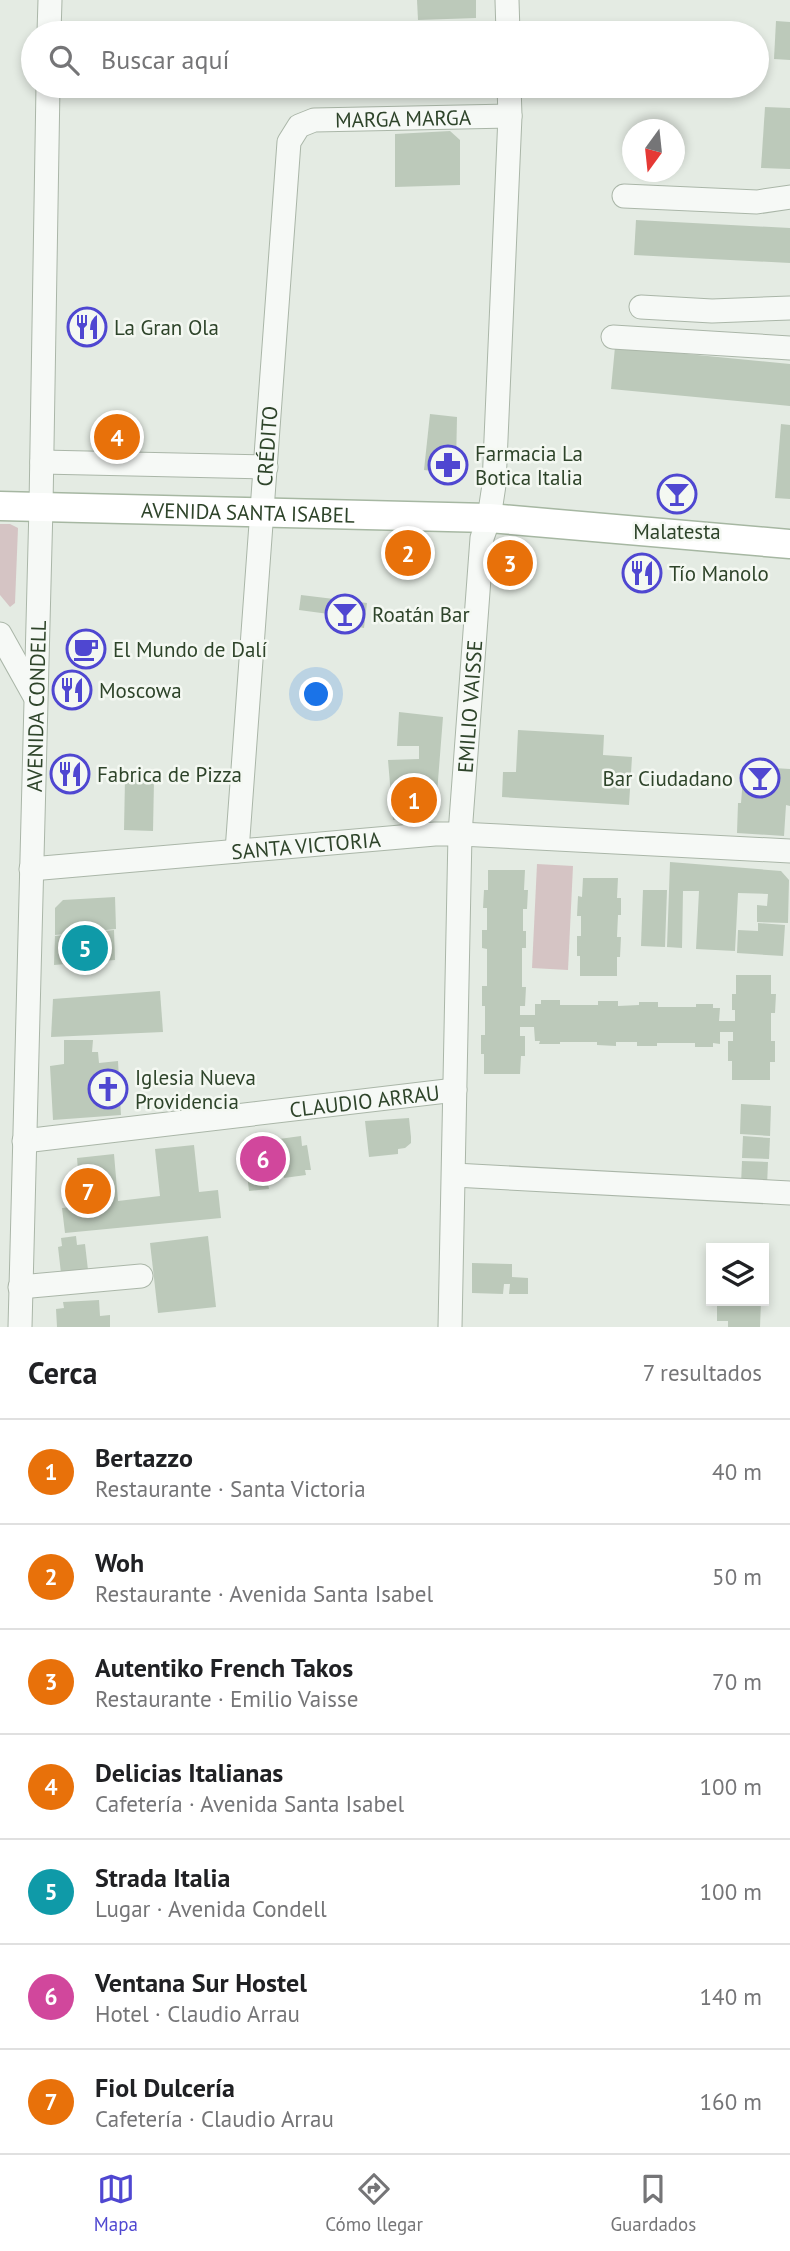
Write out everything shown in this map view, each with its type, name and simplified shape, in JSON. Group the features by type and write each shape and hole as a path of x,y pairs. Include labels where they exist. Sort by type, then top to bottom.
{"main road":[{"name":"AVENIDA SANTA ISABEL","path":"0,506 489,518 790,544"}],"street":[{"path":"49,21 50,0"},
{"path":"507,0 508,21"},
{"name":"AVENIDA CONDELL","path":"20,1327 41,506 48,98"},
{"name":"EMILIO VAISSE","path":"450,1327 460,834 482,538 489,518 494,485 509,98"},
{"name":"MARGA MARGA","path":"299,126 334,119 510,116"},
{"name":"CRÉDITO","path":"237,851 286,160 289,142 299,126"},
{"path":"625,196 757,202 790,197"},
{"path":"641,307 712,311 790,308"},
{"path":"613,337 790,348"},
{"path":"41,462 266,467"},
{"path":"0,634 36,698"},
{"name":"SANTA VICTORIA","path":"31,869 460,834 790,851"},
{"name":"CLAUDIO ARRAU","path":"24,1141 455,1090"},
{"path":"454,1175 790,1193"},
{"path":"20,1287 141,1276"}],"shaded area":[{"path":"0,524 10,524 18,528 15,603 10,607 0,595"},
{"path":"537,864 573,866 568,970 532,968"}],"building":[{"path":"417,0 476,0 476,18 418,20"},
{"path":"776,21 790,22 790,60 774,59"},
{"path":"765,107 790,108 790,169 761,168"},
{"path":"450,131 460,140 460,185 395,187 395,134"},
{"path":"636,220 790,228 790,263 634,255"},
{"path":"615,347 790,364 790,406 611,389"},
{"path":"430,414 457,417 456,465 450,473 424,470"},
{"path":"781,424 790,425 790,499 775,498"},
{"path":"498,550 525,553 522,577 496,574"},
{"name":"Roatán Bar","path":"301,595 367,603 364,628 359,627 359,621 352,620 351,617 299,610"},
{"path":"399,712 443,717 436,806 426,816 393,820 388,760 419,759 419,746 397,746"},
{"path":"518,730 604,735 603,755 632,757 629,805 502,797 503,772 516,772"},
{"path":"744,766 790,769 790,806 786,805 784,836 737,833 738,803 741,803"},
{"path":"125,779 154,780 153,831 124,830"},
{"path":"670,862 781,871 789,880 788,923 757,922 757,905 767,906 768,894 738,893 735,951 696,949 699,891 683,891 682,948 667,947"},
{"path":"488,870 525,870 524,890 528,890 527,909 523,909 526,948 522,948 522,987 526,987 525,1006 520,1006 520,1015 535,1015 535,1004 541,1004 541,1000 560,1000 560,1005 598,1005 598,1001 618,1001 618,1006 658,1002 658,1007 713,1004 713,1008 720,1008 719,1021 735,1021 732,994 736,994 736,975 771,975 771,994 776,994 775,1013 771,1013 771,1041 775,1041 775,1062 770,1062 770,1080 732,1080 728,1041 733,1041 733,1032 720,1032 720,1044 713,1043 713,1047 695,1047 695,1043 637,1046 637,1042 616,1042 616,1046 597,1045 597,1042 539,1044 540,1041 535,1041 534,1027 520,1027 520,1036 525,1036 525,1056 521,1056 520,1074 484,1074 481,1035 485,1035 485,1006 482,1006 482,986 487,986 487,949 482,948 482,930 487,930 487,908 483,908 484,890 488,890"},
{"path":"583,878 618,878 617,898 621,898 621,915 618,915 617,937 621,937 617,976 580,976 577,936 581,936 581,916 577,916 578,896 582,897"},
{"path":"643,890 667,890 665,947 641,946"},
{"path":"115,897 116,929 55,935 55,908 63,900"},
{"path":"758,923 785,925 783,956 737,953 738,930 758,931"},
{"path":"114,930 115,960 54,965 55,936"},
{"path":"160,991 163,1032 51,1037 53,999"},
{"path":"64,1040 93,1040 92,1052 98,1052 99,1063 118,1061 121,1115 53,1120 50,1066 64,1064"},
{"path":"741,1104 771,1106 770,1136 740,1134"},
{"path":"409,1118 411,1143 398,1149 398,1154 369,1157 365,1121"},
{"path":"275,1136 280,1175 267,1176 269,1189 249,1191 243,1140"},
{"path":"301,1136 302,1146 307,1145 311,1170 305,1170 306,1175 284,1178 279,1139"},
{"path":"743,1136 770,1138 769,1159 742,1158"},
{"path":"194,1145 199,1192 218,1190 221,1218 65,1233 62,1208 81,1206 77,1158 114,1154 118,1201 160,1196 155,1149"},
{"path":"742,1161 768,1162 767,1186 741,1184"},
{"path":"76,1236 77,1245 85,1244 88,1270 61,1273 58,1247 62,1246 61,1238"},
{"path":"208,1236 216,1307 158,1313 150,1243"},
{"path":"472,1263 512,1264 512,1277 528,1278 528,1294 509,1294 510,1284 504,1284 503,1294 472,1293"},
{"path":"99,1300 100,1316 110,1315 110,1327 57,1327 56,1309 64,1308 63,1302"},
{"path":"717,1306 761,1306 760,1327 728,1327 728,1321 717,1321"}],"place":[{"name":"La Gran Ola","path":"87,327"},
{"name":"Delicias Italianas","path":"117,437"},
{"name":"Farmacia La Botica Italia","path":"448,465"},
{"name":"Malatesta","path":"677,494"},
{"name":"Woh","path":"408,553"},
{"name":"Autentiko French Takos","path":"510,563"},
{"name":"Tío Manolo","path":"642,573"},
{"name":"Roatán Bar","path":"345,614"},
{"name":"El Mundo de Dalí","path":"86,649"},
{"name":"Moscowa","path":"72,690"},
{"name":"Fabrica de Pizza","path":"70,774"},
{"name":"Bar Ciudadano","path":"760,778"},
{"name":"Bertazzo","path":"414,800"},
{"name":"Strada Italia","path":"85,948"},
{"name":"Iglesia Nueva Providencia","path":"108,1089"},
{"name":"Ventana Sur Hostel","path":"263,1159"},
{"name":"Fiol Dulcería","path":"88,1191"}]}
